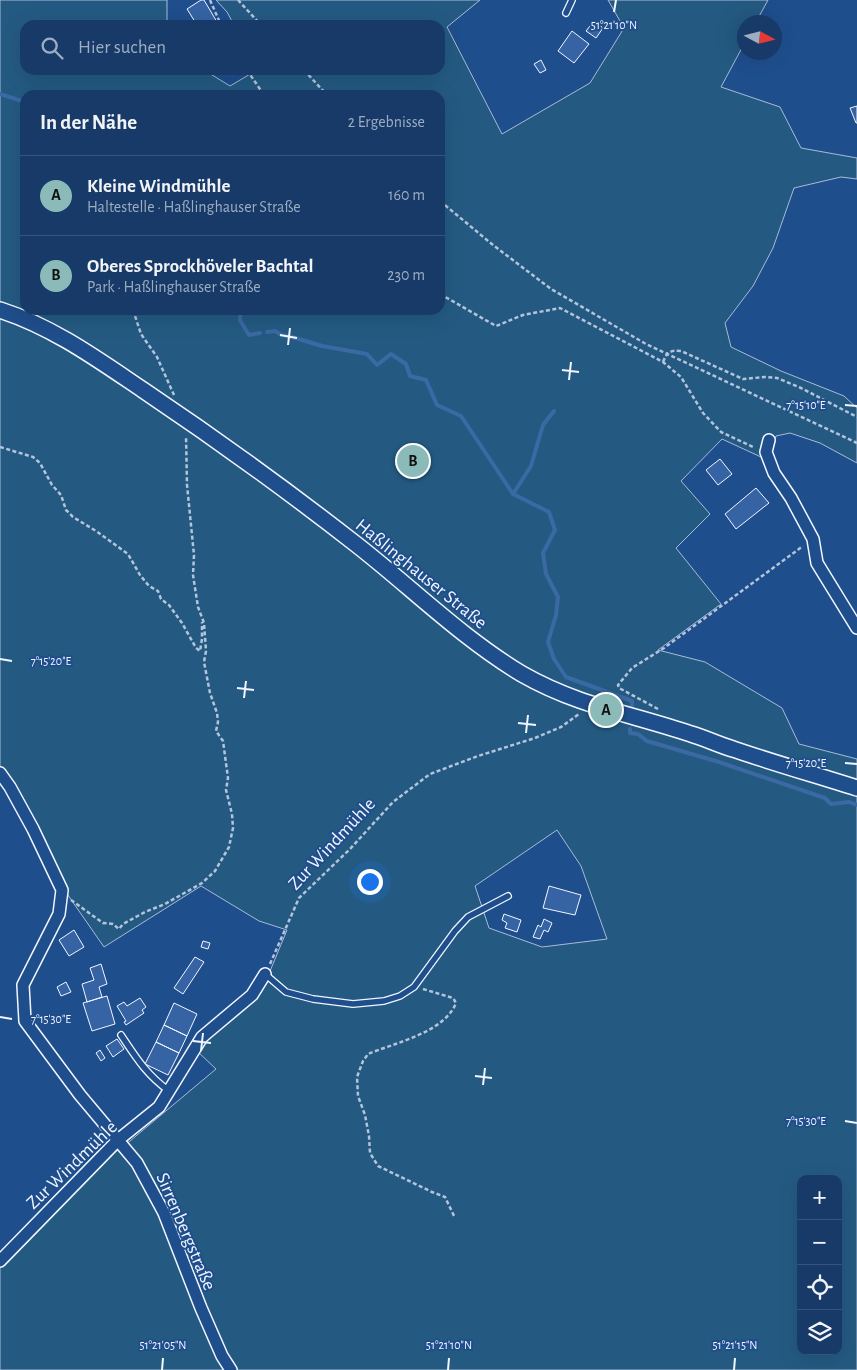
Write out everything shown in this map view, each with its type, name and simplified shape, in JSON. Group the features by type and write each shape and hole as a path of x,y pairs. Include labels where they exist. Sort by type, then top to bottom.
{"main road":[{"name":"Haßlinghauser Straße","path":"0,310 38,324 66,339 181,416 294,497 359,547 478,645 523,674 569,697 596,707 690,733 732,749 857,788"}],"street":[{"path":"769,440 766,452 774,473 791,498 813,539 816,563 857,628"},
{"path":"0,773 10,787 33,829 62,890"},
{"name":"Sirrenbergstraße","path":"62,890 59,914 23,985 25,1022 80,1095 138,1163 164,1214 201,1308 222,1356 231,1370"},
{"name":"Zur Windmühle","path":"0,1261 118,1140 159,1107 202,1037 252,995 265,974"}],"lane":[{"path":"566,13 572,0"},
{"path":"265,974 286,992 313,999 353,1004 384,1001 400,996 414,987 468,917 508,896"},
{"path":"121,1035 152,1079 168,1092"}],"path":[{"path":"210,0 219,20"},
{"path":"238,0 256,20"},
{"path":"250,75 261,90"},
{"path":"309,75 322,90"},
{"path":"445,205 493,246 551,288 646,344 857,443"},
{"path":"445,297 496,326 523,315 560,308 662,362 681,377 703,413 721,432 766,452"},
{"path":"62,890 90,915 103,923 114,924 119,929 123,924 165,904 202,883 215,871 228,847 233,828 232,814 226,790 228,778 223,741 216,731 218,722 217,712 212,704 206,671 204,623 198,607 193,575 194,555 187,485 186,430 168,379 157,357 141,334 135,315"},
{"path":"662,362 667,353 672,350 680,351 743,379 777,378 801,388 857,417"},
{"path":"0,447 32,456 40,463 52,485 61,495 66,510 73,517 128,554 149,586 158,591 161,599 169,604 196,648 200,651 203,628 201,616"},
{"path":"660,710 619,688 618,685 632,668 664,648 813,539"},
{"name":"Zur Windmühle","path":"265,974 299,898 350,849 393,802 430,774 552,731 561,727 576,715 596,707"},
{"path":"414,987 453,998 456,1004 454,1009 428,1030 368,1054 357,1077 358,1096 365,1115 370,1153 378,1166 445,1197 455,1218"}],"shaded area":[{"path":"0,0 167,0 167,20 20,20 20,75 212,75 230,86 249,75 445,75 445,20 231,20 216,0 480,0 447,27 502,134 590,83 624,28 608,0 768,0 760,15 737,15 737,57 721,87 780,107 801,148 857,158 857,179 841,177 794,188 773,248 753,286 725,323 731,347 781,371 844,396 857,408 857,463 820,443 790,433 776,436 771,456 761,457 722,439 681,481 710,514 676,548 721,604 658,650 705,662 782,708 799,744 857,759 857,1370 0,1370 0,1267 39,1225 110,1155 130,1141 216,1069 197,1051 204,1039 261,993 287,930 259,921 201,886 104,947 63,888 0,768","holes":["557,830 581,866 607,939 542,947 489,928 475,886"]}],"building":[{"path":"204,0 216,20 194,20 187,9"},
{"path":"594,21 603,28 596,38 586,31"},
{"path":"572,31 589,44 574,63 558,51"},
{"path":"541,60 546,70 540,73 534,64"},
{"path":"857,106 857,123 856,123 850,108"},
{"path":"720,459 732,474 718,485 706,470"},
{"path":"756,488 769,503 736,529 725,514"},
{"path":"549,886 581,895 575,915 543,908"},
{"path":"504,914 521,920 517,932 505,928 507,923 502,920"},
{"path":"544,919 552,923 548,932 544,930 540,939 533,937 538,925 541,927"},
{"path":"74,930 84,947 69,956 59,940"},
{"path":"203,941 210,943 208,949 201,947"},
{"path":"195,957 204,962 183,994 174,988"},
{"path":"101,964 107,984 99,987 102,997 87,1002 82,984 94,980 90,968"},
{"path":"66,982 71,992 61,996 57,987"},
{"path":"107,996 115,1024 92,1031 83,1003"},
{"path":"140,998 146,1007 142,1010 144,1013 126,1025 124,1022 126,1021 117,1006 124,1002 127,1006"},
{"path":"174,1003 197,1014 187,1036 164,1025"},
{"path":"164,1025 187,1036 179,1053 156,1042"},
{"path":"117,1039 124,1049 113,1057 106,1046"},
{"path":"156,1042 179,1053 168,1075 145,1064"},
{"path":"100,1050 105,1058 101,1061 96,1053"}],"waterway":[{"path":"0,94 20,100"},
{"path":"240,315 240,320 249,335 260,333"},
{"path":"267,332 275,331 281,335 322,346 367,354 377,365 391,354 406,364 410,376 426,380 437,405 461,416 513,494 549,512 555,530 543,553 546,574 558,597 556,615 548,642 554,659 566,677 632,701 632,706"},
{"path":"513,494 531,466 543,425 554,411"},
{"path":"630,729 630,733 638,734 647,741 719,762 825,798 831,804 849,802 857,805"}],"place":[{"name":"Oberes Sprockhöveler Bachtal","path":"413,461"},
{"name":"Kleine Windmühle","path":"606,710"}]}
